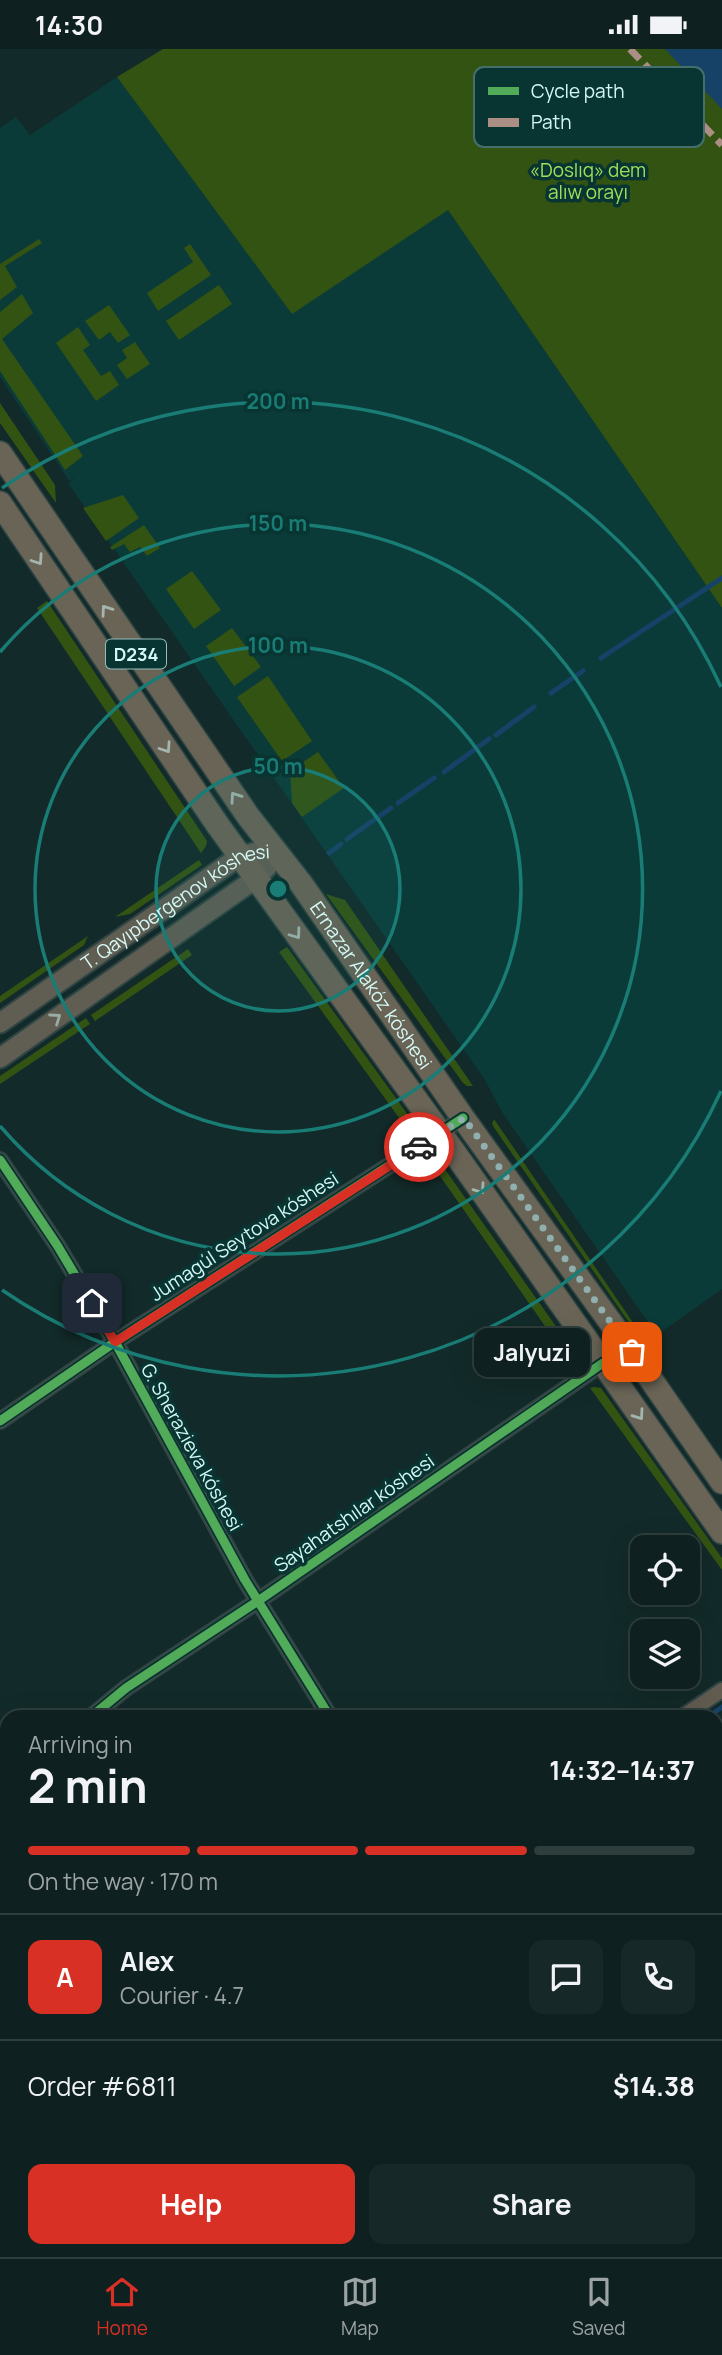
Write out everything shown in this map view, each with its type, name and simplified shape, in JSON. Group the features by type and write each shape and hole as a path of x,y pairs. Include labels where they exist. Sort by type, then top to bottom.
{"main road":[{"name":"Ernazar Alakóz kóshesi","path":"0,453 240,805 276,851 722,1482"},
{"name":"Ernazar Alakóz kóshesi","path":"0,503 256,879 440,1133 722,1532"},
{"name":"T. Qayıpbergenov kóshesi","path":"0,1023 240,856 276,851"},
{"name":"T. Qayıpbergenov kóshesi","path":"0,1058 256,879 276,851"},
{"path":"204,881 215,881 222,886 223,901"}],"street":[{"name":"Jumagúl Seytova kóshesi","path":"0,1421 115,1342 464,1118"},
{"name":"G. Sherazieva kóshesi","path":"0,1160 52,1237 115,1342 218,1532 326,1710"},
{"name":"Sayahatshılar kóshesi","path":"99,1710 126,1688 258,1601 603,1363"},
{"path":"692,1710 722,1690"}],"shaded area":[{"path":"665,49 722,49 722,109 704,90 704,67 682,67"},
{"path":"117,77 292,313 448,210 722,608 722,1289 657,1335 502,1112 485,1080 68,483 76,477 69,481 0,377 0,128 16,117 30,135"}],"green space":[{"name":"«Doslıq» dem alıw orayı","path":"163,49 722,49 722,608 448,210 292,314 117,77"},
{"path":"39,239 42,243 5,266 17,287 0,300 0,264"},
{"path":"190,244 211,275 158,311 147,293 193,262 184,248"},
{"path":"219,285 232,304 179,340 166,321"},
{"path":"22,294 33,313 2,339 83,456 65,470 0,371 0,312"},
{"path":"109,305 130,335 118,343 110,332 99,340 85,321"},
{"path":"78,327 90,345 83,350 101,376 110,371 119,385 96,401 56,343"},
{"path":"135,342 150,364 127,379 117,365 127,358 122,350"},
{"path":"0,403 55,485 56,503 0,423"},
{"path":"123,495 139,518 106,541 83,508"},
{"path":"144,525 160,548 147,556 140,547 130,552 124,544 112,550 110,547"},
{"path":"192,571 221,610 194,629 166,589"},
{"path":"47,601 207,841 201,853 37,608"},
{"path":"232,628 261,667 234,686 206,646"},
{"path":"268,676 312,741 282,761 237,697"},
{"path":"318,752 344,788 302,817 292,803 290,771"},
{"path":"199,860 202,865 130,914 115,917"},
{"path":"326,894 345,900 473,1086 463,1083"},
{"path":"88,936 84,945 0,1003 0,996"},
{"path":"287,947 411,1119 413,1127 410,1133 279,952"},
{"path":"188,949 192,955 95,1021 91,1015"},
{"path":"86,1018 90,1024 0,1084 0,1076"},
{"path":"494,1119 634,1324 632,1327 495,1129 492,1124"},
{"path":"426,1156 437,1158 579,1359 579,1366 575,1369"},
{"path":"590,1388 601,1388 722,1558 722,1570 700,1540 700,1535 697,1535"}],"waterway":[{"path":"601,658 722,578"},
{"path":"551,693 583,671"},
{"path":"496,735 534,707"},
{"path":"444,772 489,739"},
{"path":"398,803 434,778"},
{"path":"347,839 391,808"},
{"path":"329,853 341,844"},
{"path":"718,1710 722,1707"}],"marked path":[{"path":"630,49 647,67"},
{"path":"704,126 722,145"}],"cycle path":[{"path":"0,1421 115,1342 463,1118"},
{"path":"0,1160 57,1245 115,1342 245,1580 326,1710"},
{"path":"99,1710 126,1688 258,1601 603,1363"}],"way so far":[{"path":"419,1147 464,1118 632,1352"}],"place":[{"name":"Jalyuzi","path":"632,1352"}],"route":[{"path":"92,1303 115,1342 419,1147"}]}
